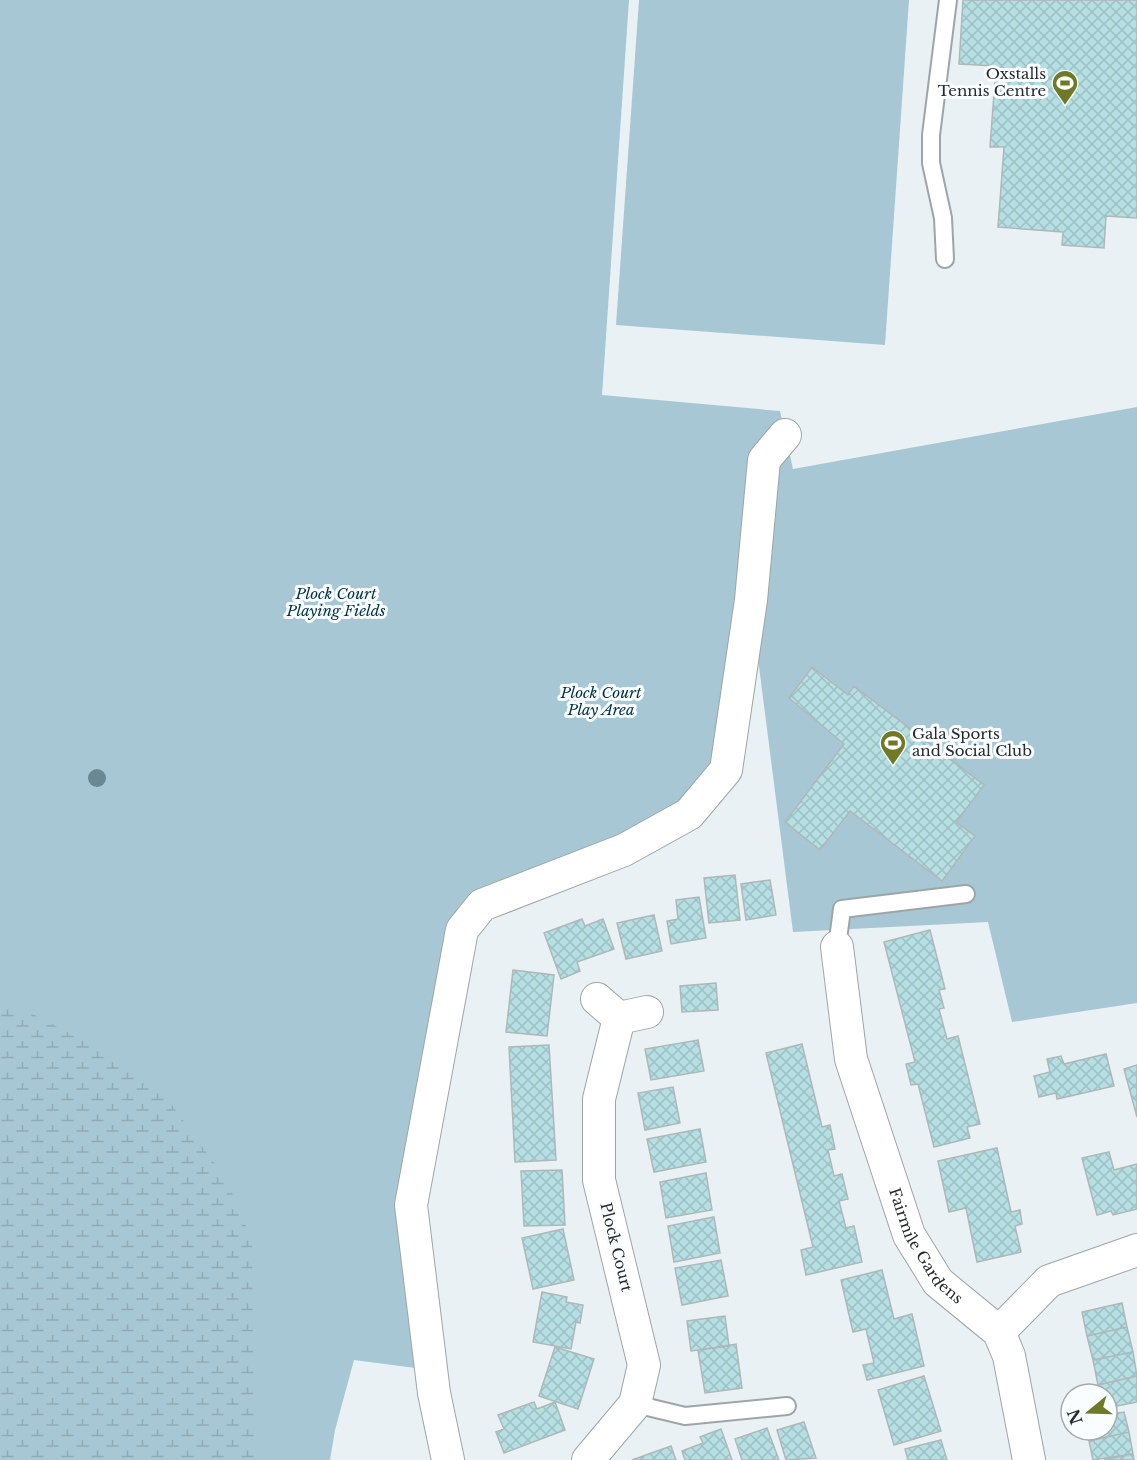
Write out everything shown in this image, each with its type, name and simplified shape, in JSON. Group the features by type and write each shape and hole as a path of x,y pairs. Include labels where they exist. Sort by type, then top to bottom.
{"street":[{"path":"448,1460 434,1393 411,1205 462,930 482,905 624,850 689,814 726,770 751,600 764,460 785,435"},
{"name":"Fairmile Gardens","path":"837,947 830,1016 851,1059 909,1235 938,1282 999,1332 1009,1356 1029,1460"},
{"name":"Plock Court","path":"588,1460 635,1404 644,1365 599,1180 598,1099 621,1010"},
{"path":"999,1332 1049,1281 1137,1250"}],"lane":[{"path":"945,259 944,218 932,163 931,135 948,0"},
{"path":"837,947 842,909 966,894"},
{"path":"635,1404 685,1416 787,1407"}],"green space":[{"name":"Plock Court Playing Fields","path":"0,0 629,0 602,395 780,411 793,469 1137,407 1137,1003 1012,1022 988,922 793,932 751,604 726,770 689,814 482,905 411,1205 431,1370 354,1360 335,1430 330,1460 0,1460"},
{"path":"639,0 909,0 885,345 616,325"},
{"path":"0,1001 27,1011 109,1054 166,1097 226,1179 252,1240 254,1460 0,1460"}],"building":[{"name":"Oxstalls Tennis Centre","path":"963,0 1137,0 1137,218 1106,216 1104,248 1062,245 1063,232 998,227 1004,147 990,147 996,66 959,64"},
{"name":"Gala Sports and Social Club","path":"812,667 848,695 854,686 984,785 956,822 975,836 942,881 850,811 820,850 785,822 844,744 789,698"},
{"path":"735,875 740,920 709,923 704,878"},
{"path":"770,880 776,915 746,920 741,884"},
{"path":"699,897 706,938 671,944 667,921 678,919 676,900"},
{"path":"654,915 662,951 626,959 617,923"},
{"path":"582,919 585,926 603,919 614,949 577,962 580,971 561,979 544,933"},
{"path":"930,930 945,989 939,990 944,1008 939,1009 947,1039 958,1036 980,1124 967,1127 970,1138 934,1147 918,1084 911,1085 906,1064 915,1062 884,942"},
{"path":"513,970 554,975 547,1036 506,1032"},
{"path":"716,983 718,1010 682,1012 680,986"},
{"path":"698,1040 704,1071 651,1080 645,1049"},
{"path":"802,1044 822,1127 830,1125 835,1149 828,1150 834,1176 842,1174 848,1199 839,1201 846,1228 854,1226 862,1262 806,1275 801,1250 813,1247 766,1053"},
{"path":"549,1045 556,1160 515,1162 509,1047"},
{"path":"1106,1054 1114,1086 1057,1099 1056,1093 1039,1097 1034,1076 1050,1072 1047,1059 1061,1056 1064,1064"},
{"path":"1137,1065 1137,1117 1124,1069"},
{"path":"673,1087 680,1123 645,1130 638,1093"},
{"path":"700,1129 706,1162 654,1172 647,1139"},
{"path":"997,1148 1011,1212 1020,1210 1022,1224 1015,1226 1021,1252 977,1262 966,1208 949,1212 938,1161"},
{"path":"1109,1152 1114,1170 1137,1164 1137,1209 1113,1215 1111,1211 1097,1215 1082,1158"},
{"path":"562,1170 565,1225 524,1226 521,1171"},
{"path":"706,1173 712,1210 666,1218 660,1182"},
{"path":"714,1217 720,1253 674,1262 668,1226"},
{"path":"563,1229 574,1280 533,1289 522,1238"},
{"path":"721,1260 728,1296 682,1305 675,1268"},
{"path":"882,1270 894,1319 912,1314 924,1366 867,1380 863,1365 874,1363 866,1329 853,1332 841,1280"},
{"path":"542,1292 567,1297 566,1302 583,1305 580,1323 576,1322 571,1349 533,1342"},
{"path":"1122,1303 1127,1327 1087,1336 1082,1312"},
{"path":"725,1316 729,1346 691,1351 687,1321"},
{"path":"1127,1327 1133,1352 1093,1360 1087,1336"},
{"path":"736,1344 742,1388 705,1393 698,1350"},
{"path":"555,1347 594,1359 578,1409 539,1396"},
{"path":"1133,1352 1137,1376 1111,1382 1097,1382 1093,1360"},
{"path":"924,1376 941,1431 894,1445 878,1390"},
{"path":"1137,1376 1137,1402 1119,1406 1119,1382 1111,1382"},
{"path":"534,1402 537,1409 555,1402 565,1430 504,1453 496,1432 504,1429 498,1415"},
{"path":"1124,1412 1129,1432 1119,1434 1119,1413"},
{"path":"804,1422 816,1458 786,1460 777,1430"},
{"path":"767,1428 779,1460 742,1460 735,1439"},
{"path":"721,1429 732,1460 685,1460 682,1451 703,1443 700,1437"},
{"path":"1129,1432 1133,1454 1093,1460 1089,1442 1119,1442 1119,1434"},
{"path":"941,1440 947,1460 908,1460 905,1449"},
{"path":"671,1446 676,1460 632,1460"},
{"path":"1133,1454 1134,1460 1104,1460"}],"place":[{"name":"Oxstalls Tennis Centre","path":"1065,106"},
{"name":"Gala Sports and Social Club","path":"893,766"}],"park label":[{"name":"Plock Court Play Area","path":"601,702"}]}
